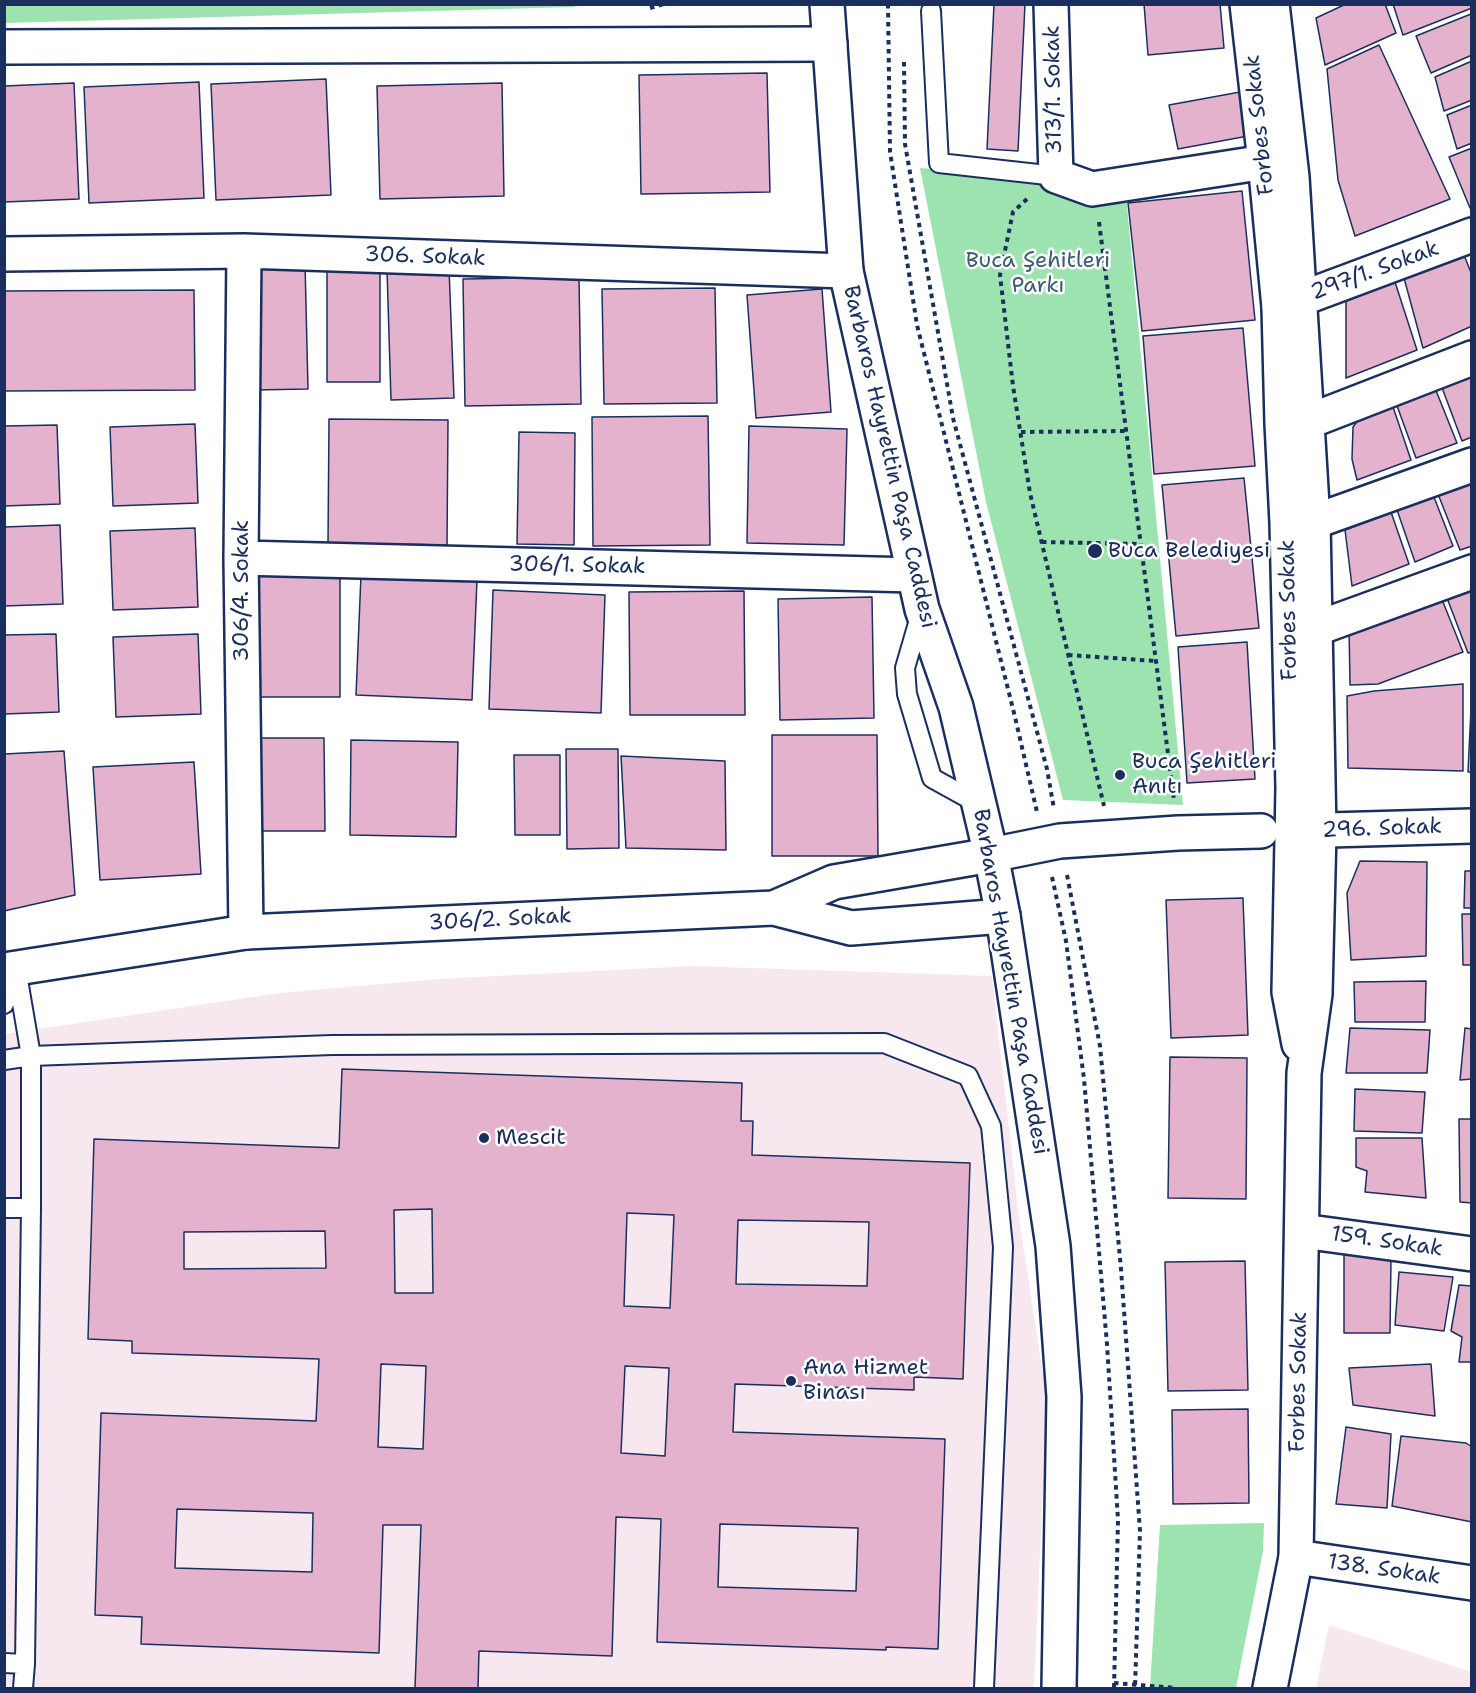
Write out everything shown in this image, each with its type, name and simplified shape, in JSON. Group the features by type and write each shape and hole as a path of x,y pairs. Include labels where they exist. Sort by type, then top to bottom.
{"street":[{"name":"Barbaros Hayrettin Paşa Caddesi","path":"827,4 846,271 922,609 956,707 991,855 1003,916 1054,1257 1064,1397 1059,1689"},
{"name":"313/1. Sokak","path":"1052,4 1056,176"},
{"name":"Forbes Sokak","path":"1246,4 1265,162 1307,422 1313,522 1315,629 1306,832"},
{"name":"Forbes Sokak","path":"1270,1689 1296,1557 1304,1072 1315,994 1282,424 1292,177 1272,4"},
{"path":"4,47 830,44"},
{"path":"1056,176 1092,189 1265,162"},
{"name":"297/1. Sokak","path":"1288,303 1472,235"},
{"name":"306. Sokak","path":"4,254 244,251 846,271"},
{"name":"306/4. Sokak","path":"244,251 241,558 246,932"},
{"path":"1307,422 1472,358"},
{"path":"1313,522 1472,465"},
{"name":"306/1. Sokak","path":"241,558 914,575"},
{"path":"1315,629 1472,572"},
{"name":"296. Sokak","path":"1306,832 1472,826"},
{"name":"306/2. Sokak","path":"10,969 246,932 774,908 834,882 1060,841 1178,833 1261,831"},
{"path":"774,908 851,928 1003,916"},
{"name":"159. Sokak","path":"1302,1231 1472,1254"},
{"name":"138. Sokak","path":"1296,1557 1472,1583"}],"lane":[{"path":"931,11 939,163 1056,176"},
{"path":"922,609 905,668 907,694 932,778 980,804"},
{"path":"4,1004 10,969"},
{"path":"10,969 31,1056 31,1208 23,1689"},
{"path":"4,1060 31,1056 332,1045 884,1043 968,1076 991,1126 1004,1247 984,1689"},
{"path":"4,1208 31,1208"},
{"path":"4,1663 25,1664"}],"path":[{"path":"1056,176 1013,212 1000,275 1030,493 1111,837"},
{"path":"1092,189 1098,210 1178,833"},
{"path":"1021,432 1126,431"},
{"path":"1042,542 1141,544"},
{"path":"1068,655 1156,661"},
{"path":"1114,1683 1176,1689"}],"shaded area":[{"path":"692,966 992,976 1019,1218 1047,1400 1034,1688 5,1688 5,1034 279,993 438,979"},
{"path":"1329,1625 1471,1672 1471,1688 1316,1688"}],"green space":[{"path":"5,4 580,5 5,23"},
{"name":"Buca Şehitleri Parkı","path":"920,168 1125,184 1183,805 1063,800 986,502"},
{"path":"1264,1523 1263,1551 1236,1688 1150,1688 1160,1525"}],"building":[{"path":"994,4 1025,4 1018,151 987,149"},
{"path":"1144,4 1220,4 1224,48 1148,55"},
{"path":"1346,4 1385,4 1396,33 1325,65 1316,18"},
{"path":"1393,4 1470,4 1472,8 1403,35"},
{"path":"1471,14 1472,55 1431,73 1416,36"},
{"path":"1379,45 1450,199 1355,236 1338,180 1327,69"},
{"path":"1472,61 1472,100 1444,111 1435,77"},
{"path":"767,73 770,192 641,194 639,75"},
{"path":"326,79 331,195 216,200 211,84"},
{"path":"199,82 204,198 89,203 84,87"},
{"path":"74,83 79,199 4,202 4,86"},
{"path":"502,83 504,196 380,199 377,86"},
{"path":"1240,92 1248,136 1178,149 1169,105"},
{"path":"1472,105 1472,143 1457,149 1447,115"},
{"path":"1472,148 1472,207 1470,208 1449,157"},
{"path":"1242,191 1255,320 1142,331 1128,203"},
{"path":"1464,255 1472,275 1472,326 1423,348 1404,278"},
{"path":"305,263 308,389 254,390 252,264"},
{"path":"327,267 380,267 380,382 327,382"},
{"path":"449,268 454,398 391,400 387,270"},
{"path":"579,277 581,404 465,406 463,279"},
{"path":"1395,282 1417,350 1346,378 1346,301"},
{"path":"715,288 717,403 604,404 602,289"},
{"path":"822,289 831,412 756,418 747,295"},
{"path":"194,290 195,390 4,391 4,291"},
{"path":"1243,328 1255,466 1154,474 1143,336"},
{"path":"1472,372 1472,437 1462,441 1441,385"},
{"path":"1435,388 1457,443 1416,458 1396,403"},
{"path":"1392,404 1411,460 1357,480 1352,459 1353,427 1361,416"},
{"path":"708,416 710,545 593,546 592,417"},
{"path":"329,419 448,420 447,545 328,543"},
{"path":"195,424 198,503 113,506 110,427"},
{"path":"57,425 60,504 4,506 4,426"},
{"path":"749,426 847,429 844,545 747,543"},
{"path":"519,432 575,433 574,545 517,544"},
{"path":"1244,478 1259,628 1176,636 1162,485"},
{"path":"1472,482 1472,546 1460,550 1438,494"},
{"path":"1432,492 1453,546 1415,562 1396,507"},
{"path":"1391,512 1409,564 1352,586 1345,530"},
{"path":"60,525 63,604 4,606 4,527"},
{"path":"195,528 198,607 113,610 110,531"},
{"path":"255,575 340,575 340,697 256,697"},
{"path":"361,575 477,580 472,700 356,695"},
{"path":"493,590 605,595 601,713 489,709"},
{"path":"1472,590 1472,652 1468,653 1447,598"},
{"path":"744,591 745,715 630,715 629,592"},
{"path":"1439,592 1463,652 1378,684 1350,685 1349,626"},
{"path":"872,597 874,718 780,720 778,599"},
{"path":"56,634 59,712 4,714 4,635"},
{"path":"198,634 201,714 116,717 113,637"},
{"path":"1247,642 1255,779 1187,783 1178,647"},
{"path":"1463,684 1463,771 1348,768 1347,696 1374,691"},
{"path":"1472,688 1472,772 1468,772"},
{"path":"772,735 877,735 878,856 772,856"},
{"path":"261,738 324,738 325,831 262,831"},
{"path":"351,740 458,742 456,837 350,835"},
{"path":"566,749 618,749 619,848 567,849"},
{"path":"64,751 75,895 4,911 4,754"},
{"path":"514,755 560,755 560,835 515,835"},
{"path":"621,756 725,761 726,850 626,848"},
{"path":"194,762 201,874 100,880 93,767"},
{"path":"1360,861 1427,862 1426,956 1351,960 1347,893"},
{"path":"1465,871 1472,871 1472,908 1464,908"},
{"path":"1243,898 1248,1035 1171,1038 1166,900"},
{"path":"1462,914 1472,914 1472,965 1463,965"},
{"path":"1426,981 1425,1022 1355,1022 1354,982"},
{"path":"1350,1028 1430,1030 1427,1073 1346,1073"},
{"path":"1465,1028 1472,1029 1472,1079 1460,1080"},
{"path":"1170,1057 1247,1058 1246,1199 1168,1198"},
{"name":"Ana Hizmet Binası","path":"342,1069 742,1083 741,1121 753,1121 752,1155 970,1163 963,1379 914,1377 914,1390 735,1384 733,1432 945,1439 938,1649 886,1647 886,1650 657,1642 661,1519 616,1517 612,1656 479,1651 478,1688 415,1688 421,1525 383,1525 379,1653 141,1644 142,1617 95,1615 101,1413 316,1421 319,1359 132,1353 132,1341 88,1339 94,1139 339,1148","holes":["432,1209 433,1293 395,1293 394,1210","627,1213 674,1215 670,1308 624,1306","738,1220 869,1222 867,1286 736,1284","325,1231 326,1268 184,1269 184,1232","381,1364 426,1366 423,1449 378,1447","625,1366 669,1368 665,1456 621,1453","177,1509 313,1513 312,1572 175,1568","720,1524 858,1528 856,1591 718,1587"]},
{"path":"1355,1089 1425,1092 1422,1133 1354,1131"},
{"path":"1459,1119 1472,1119 1472,1203 1460,1202"},
{"path":"1356,1138 1422,1138 1426,1198 1365,1192 1367,1171 1356,1167"},
{"path":"1344,1254 1391,1258 1390,1333 1344,1333"},
{"path":"1245,1261 1248,1390 1168,1391 1165,1262"},
{"path":"1399,1272 1453,1277 1444,1331 1395,1325"},
{"path":"1459,1285 1472,1286 1472,1362 1459,1362 1462,1337 1451,1331"},
{"path":"1431,1364 1435,1416 1353,1405 1349,1368"},
{"path":"1248,1409 1249,1503 1173,1504 1172,1410"},
{"path":"1346,1427 1391,1434 1387,1508 1336,1504"},
{"path":"1401,1436 1466,1443 1472,1447 1472,1522 1392,1506"}],"place":[{"name":"Buca Belediyesi","path":"1095,551"},
{"name":"Buca Şehitleri Anıtı","path":"1120,775"},
{"name":"Mescit","path":"484,1138"},
{"name":"Ana Hizmet Binası","path":"791,1381"}]}
